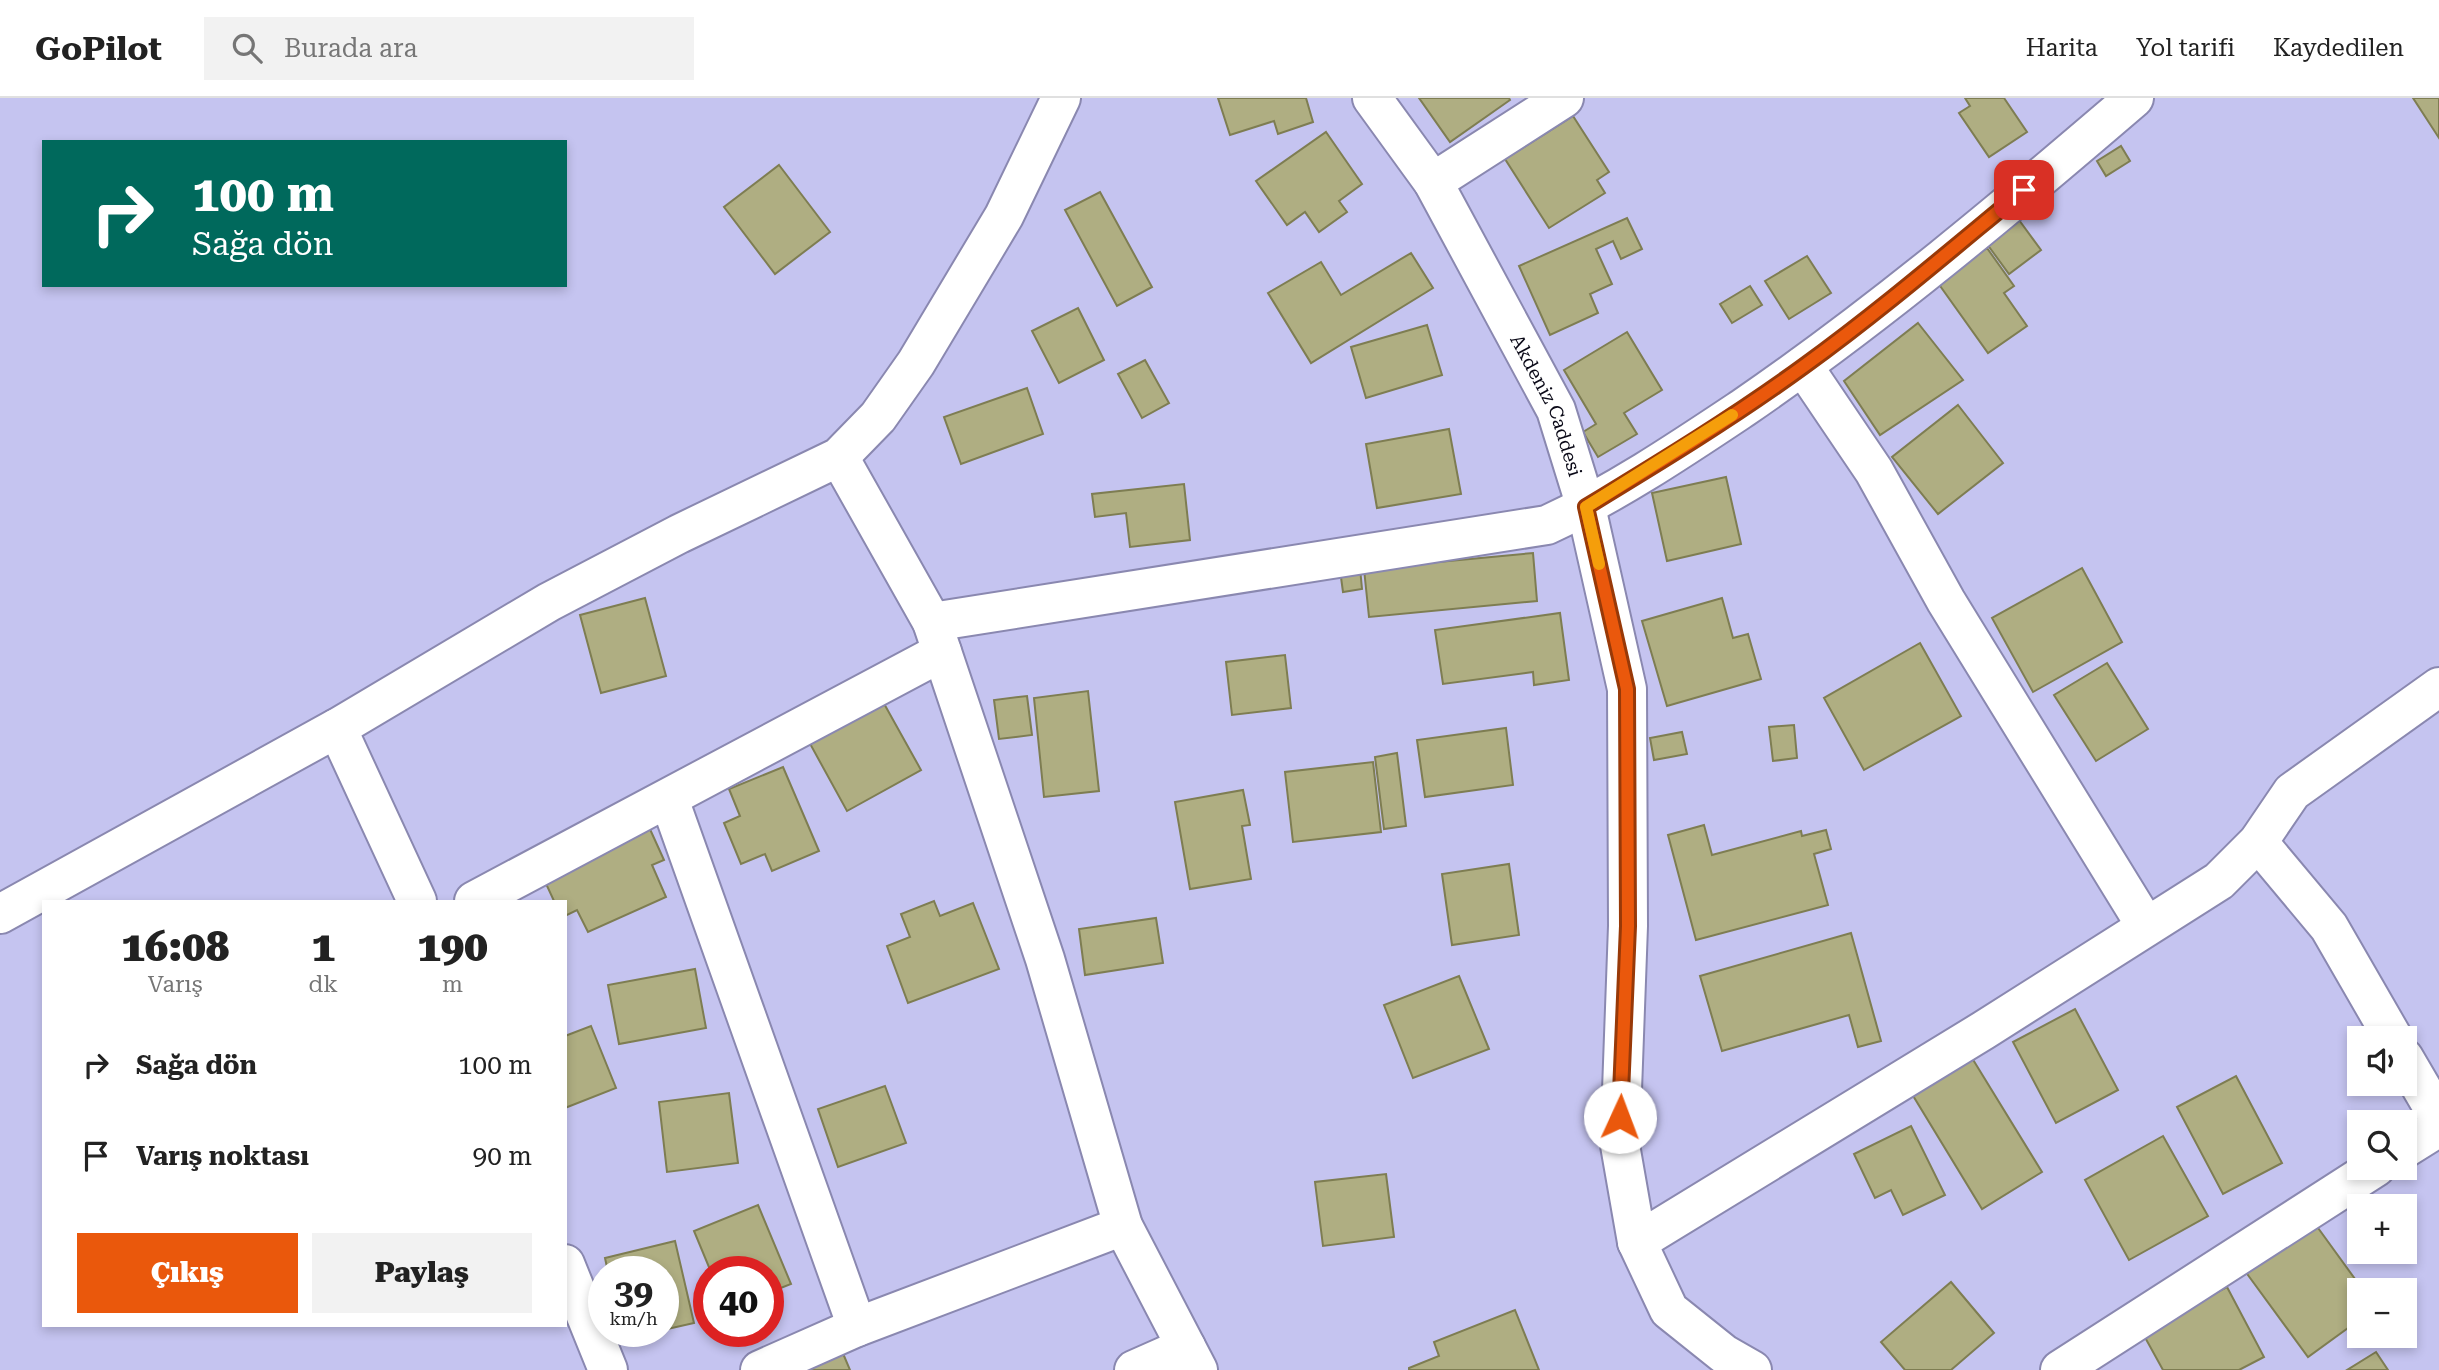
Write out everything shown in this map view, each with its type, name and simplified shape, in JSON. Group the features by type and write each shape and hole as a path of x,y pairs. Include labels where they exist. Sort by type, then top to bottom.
{"street":[{"path":"0,914 337,728 550,602 679,534 839,457 878,417 916,363 1004,216 1061,98"},
{"name":"Akdeniz Caddesi","path":"1372,98 1433,181 1556,410 1586,507 1627,689 1628,926 1620,1144 1637,1242 1669,1310 1724,1354 1752,1370"},
{"path":"1433,181 1564,98"},
{"path":"476,900 669,799 937,637 1547,525 1586,507 1704,434 1803,366 1907,286 2134,98"},
{"path":"1803,366 1874,471 1946,601 2146,926"},
{"path":"839,457 937,637 1045,959 1123,1226 1192,1359 1134,1370"},
{"path":"1637,1242 1972,1037 2219,881 2258,842 2292,792 2439,687"},
{"path":"337,728 417,900"},
{"path":"669,799 857,1327"},
{"path":"2258,842 2329,926 2386,1026"},
{"path":"2417,1080 2439,1118"},
{"path":"2417,1141 2439,1127"},
{"path":"2060,1370 2356,1180"},
{"path":"760,1370 857,1327 1123,1226"},
{"path":"567,1269 608,1370"}],"building":[{"path":"1218,98 1306,98 1313,122 1278,134 1274,121 1230,135"},
{"path":"1419,98 1509,98 1510,100 1450,142"},
{"path":"1965,98 2004,98 2027,132 1989,157 1959,113 1970,106"},
{"path":"2413,98 2439,98 2439,138"},
{"path":"1573,116 1609,172 1597,180 1605,193 1549,228 1505,159"},
{"path":"1326,132 1362,184 1339,201 1347,212 1319,232 1305,212 1287,225 1256,181"},
{"path":"2121,146 2130,161 2106,176 2097,161"},
{"path":"779,165 830,232 775,274 724,207"},
{"path":"1100,192 1152,287 1117,306 1065,210"},
{"path":"1627,218 1642,249 1621,259 1613,241 1596,249 1612,284 1590,294 1598,313 1550,335 1519,266"},
{"path":"2019,220 2041,250 2009,274 1987,244"},
{"path":"1987,248 2014,286 2004,293 2027,326 1988,353 1938,283"},
{"path":"1411,253 1433,288 1311,363 1268,293 1321,262 1341,295"},
{"path":"1807,256 1831,293 1789,319 1765,281"},
{"path":"1750,286 1762,305 1732,323 1720,304"},
{"path":"1078,308 1104,360 1059,383 1032,331"},
{"path":"1918,323 1963,380 1880,435 1844,381"},
{"path":"1427,325 1442,375 1366,398 1351,347"},
{"path":"1627,332 1662,390 1624,413 1637,434 1598,457 1583,432 1596,424 1564,370"},
{"path":"1145,360 1169,403 1142,418 1118,374"},
{"path":"1027,388 1043,434 961,464 944,417"},
{"path":"1958,405 2003,463 1938,514 1892,457"},
{"path":"1449,429 1461,494 1377,508 1366,444"},
{"path":"1726,477 1741,544 1667,561 1652,493"},
{"path":"1184,484 1190,540 1130,547 1126,513 1095,517 1092,494"},
{"path":"1533,553 1537,601 1369,617 1364,569"},
{"path":"1360,568 1362,589 1343,592 1340,570"},
{"path":"2082,568 2122,642 2033,692 1992,618"},
{"path":"645,598 666,676 601,693 580,615"},
{"path":"1722,598 1733,638 1748,634 1761,679 1667,706 1642,621"},
{"path":"1560,613 1569,680 1534,685 1533,672 1443,684 1435,630"},
{"path":"1920,643 1961,716 1864,770 1824,698"},
{"path":"1285,655 1291,708 1232,715 1226,662"},
{"path":"2107,663 2148,729 2096,761 2054,695"},
{"path":"1088,691 1099,791 1044,797 1034,698"},
{"path":"1027,696 1032,735 999,739 994,700"},
{"path":"882,700 921,770 847,811 808,740"},
{"path":"1794,725 1797,758 1773,761 1769,727"},
{"path":"1506,728 1513,785 1425,797 1417,740"},
{"path":"1682,732 1687,754 1654,760 1650,738"},
{"path":"1397,753 1406,826 1384,829 1375,757"},
{"path":"1373,762 1381,832 1293,842 1285,772"},
{"path":"783,767 819,851 772,871 765,854 741,864 724,823 740,816 729,789"},
{"path":"1243,790 1250,825 1242,826 1251,879 1190,889 1175,802"},
{"path":"1704,825 1712,855 1801,831 1802,836 1826,830 1831,849 1814,854 1828,905 1696,940 1668,835"},
{"path":"649,827 664,860 652,865 666,897 588,932 577,910 567,915 567,900 554,900 542,875"},
{"path":"1509,864 1519,935 1452,945 1442,874"},
{"path":"934,901 940,916 973,903 999,969 908,1003 887,946 910,937 901,914"},
{"path":"1156,918 1163,963 1085,975 1079,929"},
{"path":"1851,933 1881,1041 1858,1047 1849,1015 1722,1051 1700,976"},
{"path":"695,969 706,1028 619,1044 608,985"},
{"path":"1459,976 1489,1049 1413,1078 1384,1005"},
{"path":"2075,1009 2118,1090 2056,1123 2013,1042"},
{"path":"591,1026 616,1088 567,1107 567,1035"},
{"path":"1972,1058 2042,1172 1982,1209 1912,1094"},
{"path":"2236,1076 2282,1163 2223,1194 2177,1107"},
{"path":"885,1086 906,1143 838,1167 818,1109"},
{"path":"729,1093 738,1163 667,1172 659,1102"},
{"path":"1911,1126 1945,1195 1903,1215 1891,1190 1875,1198 1854,1154"},
{"path":"2163,1136 2208,1216 2129,1260 2085,1180"},
{"path":"1386,1174 1394,1237 1323,1246 1315,1182"},
{"path":"758,1205 779,1256 704,1256 694,1231"},
{"path":"2313,1221 2354,1278 2347,1278 2347,1329 2308,1357 2245,1271"},
{"path":"675,1241 678,1256 613,1256"},
{"path":"679,1258 693,1319 693,1323 679,1326"},
{"path":"784,1267 791,1284 784,1287"},
{"path":"1951,1282 1994,1333 1951,1370 1905,1370 1881,1342"},
{"path":"2227,1287 2264,1357 2239,1370 2163,1370 2142,1332"},
{"path":"1515,1310 1539,1370 1409,1370 1439,1356 1434,1342"},
{"path":"839,1344 850,1370 791,1370"},
{"path":"2376,1352 2388,1370 2347,1370"}],"slow traffic":[{"path":"1599,564 1586,507 1732,415"}],"route":[{"path":"1620,1117 1628,926 1627,689 1586,507 1704,434 1803,366 1897,295 2024,190"}]}
